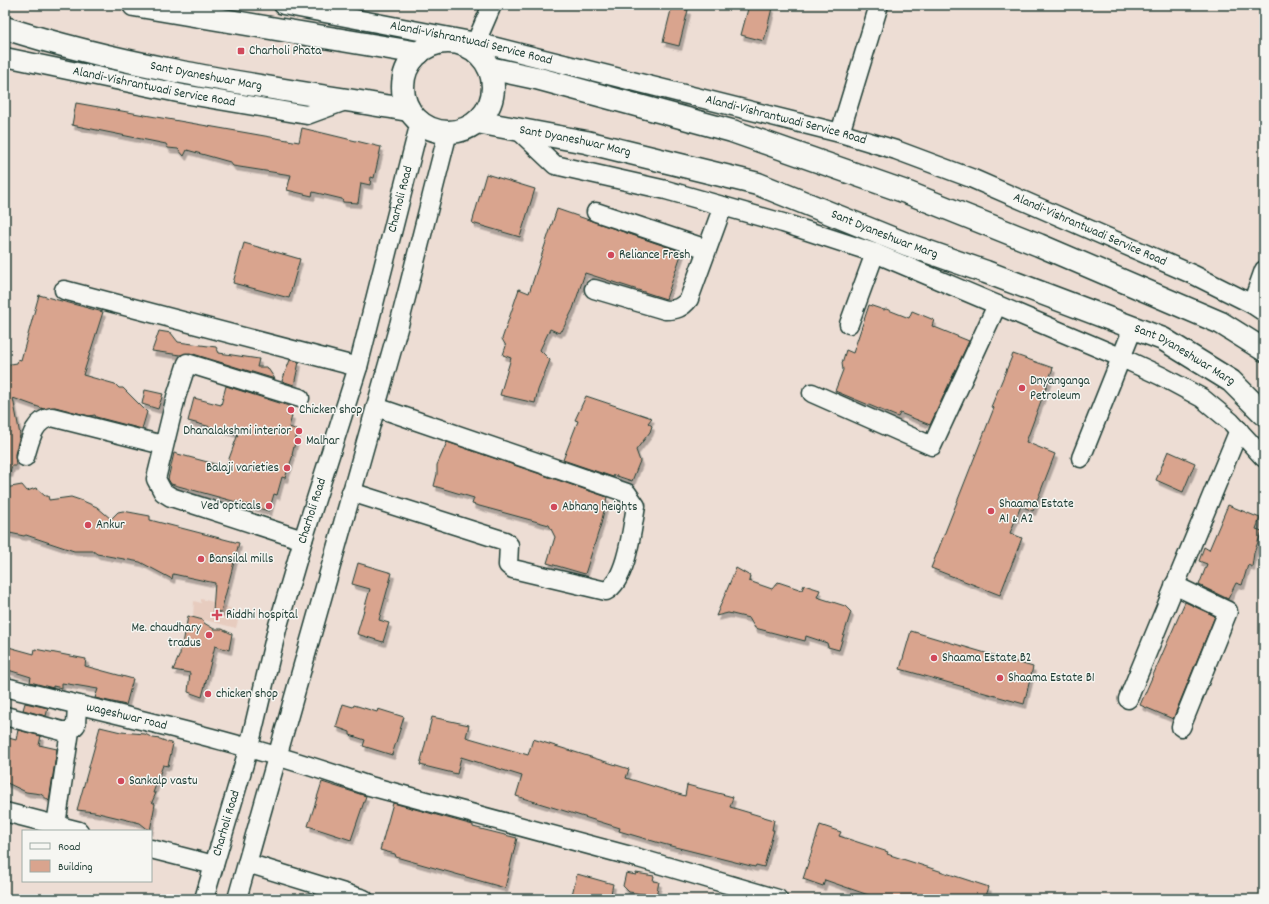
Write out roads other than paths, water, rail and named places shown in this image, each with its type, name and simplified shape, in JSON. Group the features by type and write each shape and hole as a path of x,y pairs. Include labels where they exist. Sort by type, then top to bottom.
{"main road":[{"path":"134,5 419,53"},
{"name":"Sant Dyaneshwar Marg","path":"5,28 49,42 117,60 348,100 414,116"},
{"path":"442,42 456,42 474,46 489,68 493,83 492,97 486,110 477,122 463,129 448,132 433,130 414,116 404,96 403,81 408,66 419,53 428,46 442,42"},
{"path":"489,68 536,78 732,131 906,192 1039,245 1221,323 1264,350"},
{"name":"Sant Dyaneshwar Marg","path":"477,122 586,142 758,184 906,244 986,272 1163,339 1231,381 1264,414"}],"street":[{"name":"Alandi-Vishrantwadi Service Road","path":"283,5 474,46 840,133 896,150 970,178 1194,275 1258,308"},
{"path":"474,46 492,5"},
{"path":"840,133 879,5"},
{"name":"Alandi-Vishrantwadi Service Road","path":"5,57 183,94 307,115 348,100"},
{"name":"Charholi Road","path":"204,899 248,747 277,629 303,540 358,367 383,266 414,116"},
{"path":"517,129 555,165 666,190 783,223 875,253 1120,357 1161,376 1202,398 1232,422 1264,458"},
{"path":"237,899 376,407 448,132"},
{"path":"594,289 665,310 676,310 684,306 689,299 723,206"},
{"path":"596,212 707,249"},
{"path":"850,324 875,253"},
{"path":"383,266 411,275"},
{"path":"1258,308 1264,270"},
{"path":"64,290 358,367"},
{"path":"812,392 932,446 997,305"},
{"path":"1080,458 1133,328"},
{"path":"300,398 187,364 163,446 156,479 163,492 171,498 303,540"},
{"path":"351,492 505,541 509,545 508,565 513,569 606,592 618,582 629,544 636,506 626,493 376,407"},
{"path":"25,457 33,432 38,423 44,418 52,417 163,446"},
{"path":"1128,699 1239,430"},
{"path":"1174,586 1228,611 1181,727"},
{"name":"wageshwar road","path":"5,687 248,747 366,785 638,858 778,899"},
{"path":"56,825 70,731 76,725 77,705"},
{"path":"5,716 62,731 70,731"},
{"path":"5,812 75,830"},
{"path":"152,849 214,865"},
{"path":"246,863 364,899"}],"place":[{"name":"Charholi Phata","path":"241,51"},
{"name":"Reliance Fresh","path":"611,255"},
{"name":"Dnyanganga Petroleum","path":"1022,388"},
{"name":"Chicken shop","path":"291,410"},
{"name":"Dhanalakshmi interior","path":"299,431"},
{"name":"Malhar","path":"298,441"},
{"name":"Balaji varieties","path":"287,468"},
{"name":"Ved opticals","path":"269,506"},
{"name":"Abhang heights","path":"554,507"},
{"name":"Shaama Estate A1 & A2","path":"991,511"},
{"name":"Ankur","path":"88,525"},
{"name":"Bansilal mills","path":"201,559"},
{"name":"Riddhi hospital","path":"217,615"},
{"name":"Me. chaudhary tradus","path":"209,635"},
{"name":"Shaama Estate B2","path":"934,658"},
{"name":"Shaama Estate B1","path":"1000,678"},
{"name":"chicken shop","path":"208,694"},
{"name":"Sankalp vastu","path":"121,781"}]}
